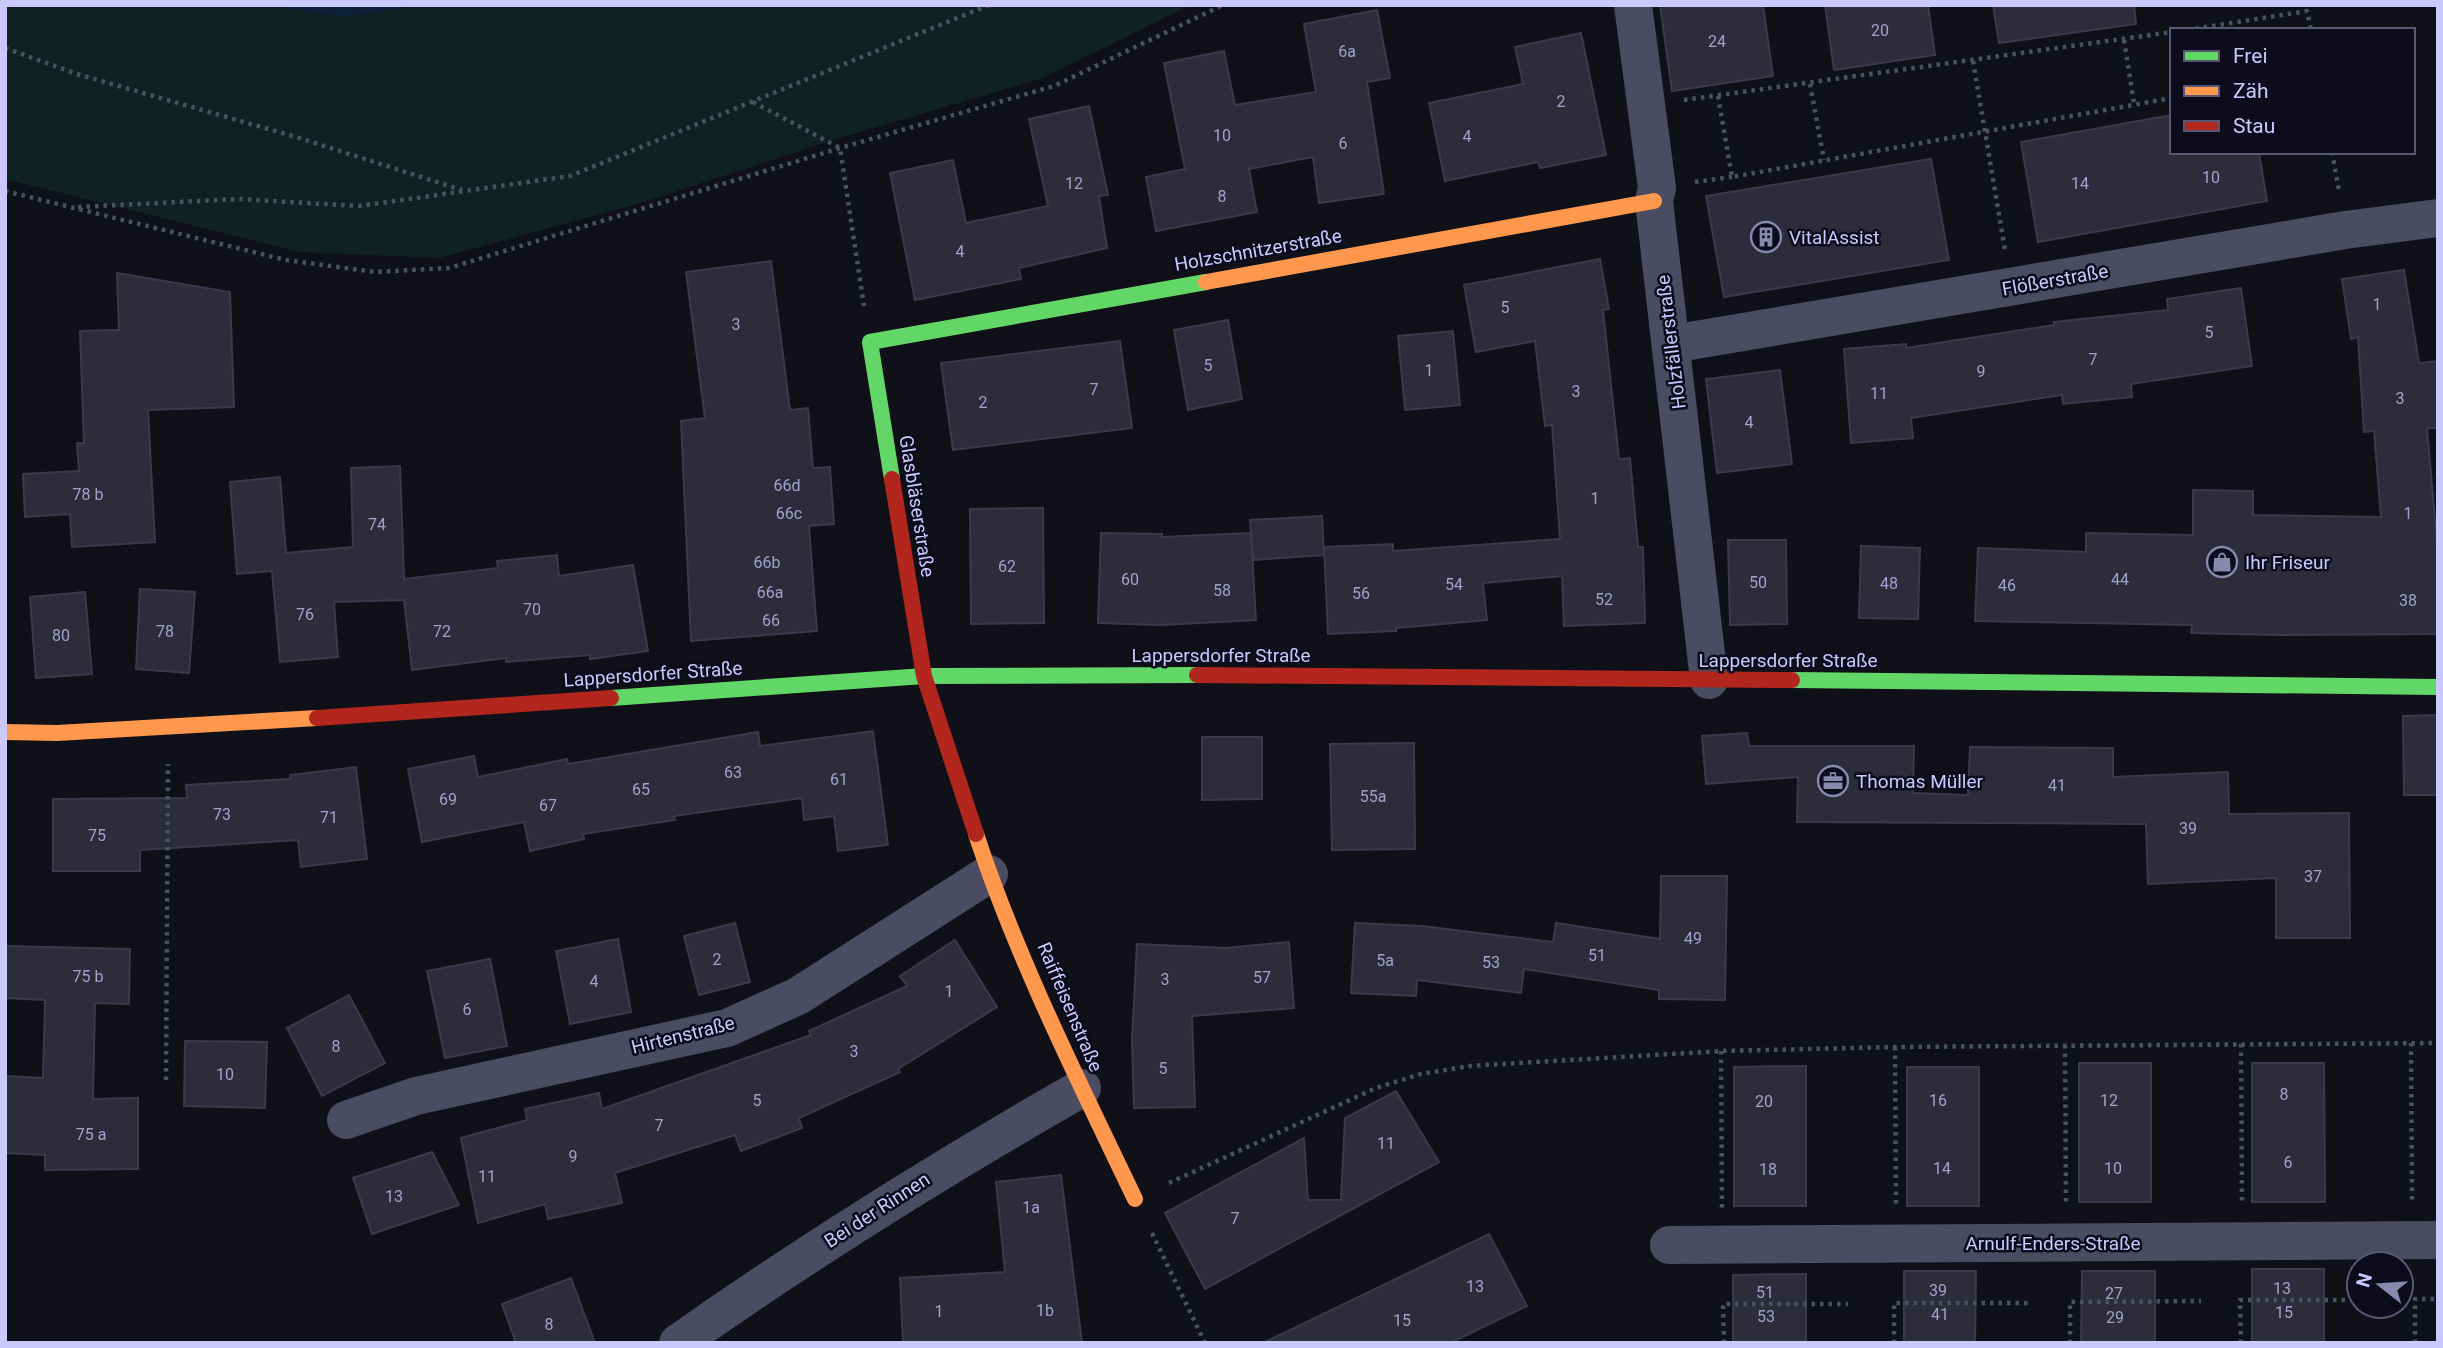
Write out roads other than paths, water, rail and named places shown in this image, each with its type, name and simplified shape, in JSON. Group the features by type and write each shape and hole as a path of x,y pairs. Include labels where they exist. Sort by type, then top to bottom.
{"street":[{"name":"Holzfällerstraße","path":"1633,5 1657,188 1654,201 1709,680"},
{"name":"Holzschnitzerstraße","path":"870,342 1654,201"},
{"name":"Flößerstraße","path":"1672,344 2345,230 2438,218"},
{"name":"Glasbläserstraße","path":"870,342 924,676"},
{"name":"Lappersdorfer Straße","path":"5,732 168,728 924,676 1280,675 2438,687"},
{"name":"Raiffeisenstraße","path":"924,676 989,873 1082,1088 1135,1199"},
{"name":"Hirtenstraße","path":"346,1120 416,1096 727,1028 798,996 989,873"},
{"name":"Bei der Rinnen","path":"678,1343 748,1294 951,1163 1082,1088"},
{"name":"Arnulf-Enders-Straße","path":"1669,1245 2425,1240"}],"water":[{"path":"264,5 417,5 345,17"}],"place":[{"name":"VitalAssist","path":"1766,237"},
{"name":"Ihr Friseur","path":"2222,562"},
{"name":"Thomas Müller","path":"1833,781"}]}
